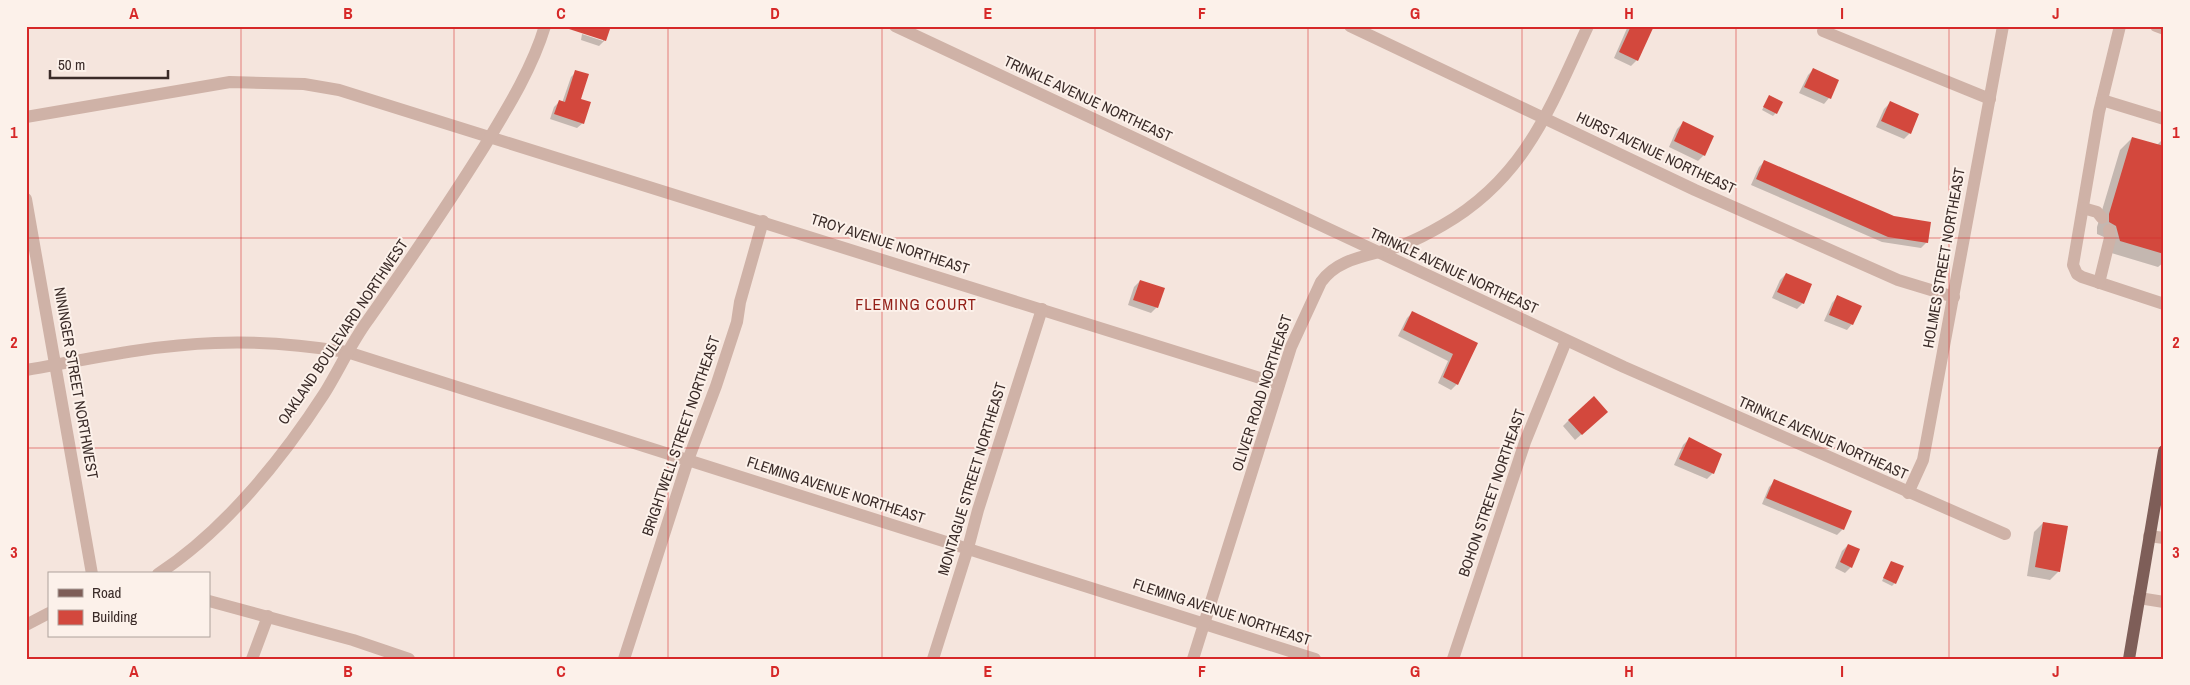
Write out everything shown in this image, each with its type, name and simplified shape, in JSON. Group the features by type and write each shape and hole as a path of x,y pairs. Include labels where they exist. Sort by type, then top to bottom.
{"main road":[{"path":"2129,659 2149,536 2160,494 2164,451"}],"street":[{"name":"OAKLAND BOULEVARD NORTHWEST","path":"161,572 199,542 243,500 265,475 324,393 366,321 408,264 491,136 528,69 545,26"},
{"name":"TRINKLE AVENUE NORTHEAST","path":"896,26 1566,341 1908,493 2005,534"},
{"name":"HURST AVENUE NORTHEAST","path":"1350,26 1695,190 1889,276 1926,290 1954,297"},
{"name":"OLIVER ROAD NORTHEAST","path":"1193,659 1279,384 1303,318 1327,274 1344,261 1406,244 1442,226 1476,204 1512,168 1531,142 1545,118 1588,26"},
{"name":"HOLMES STREET NORTHEAST","path":"1908,493 1923,460 2003,26"},
{"path":"2120,26 2102,100 2074,270 2082,277 2164,304"},
{"path":"2156,26 2164,29"},
{"path":"1824,31 1990,99"},
{"name":"TROY AVENUE NORTHEAST","path":"26,117 230,82 256,81 304,84 339,90 763,221 1279,384"},
{"path":"2102,100 2164,119"},
{"name":"NININGER STREET NORTHWEST","path":"26,199 92,572"},
{"path":"2083,208 2097,212 2102,218"},
{"name":"BRIGHTWELL STREET NORTHEAST","path":"624,659 688,460 716,386 737,322 740,302 763,221"},
{"path":"2099,283 2110,238 2108,230"},
{"name":"MONTAGUE STREET NORTHEAST","path":"933,659 1042,309"},
{"name":"BOHON STREET NORTHEAST","path":"1453,659 1525,442 1566,341"},
{"name":"FLEMING AVENUE NORTHEAST","path":"26,370 169,347 214,343 258,342 347,352 1315,659"},
{"path":"2149,536 2164,538"},
{"path":"2139,598 2164,602"},
{"path":"210,601 353,640 409,659"},
{"path":"26,616 48,612"},
{"path":"26,624 48,613"},
{"path":"252,659 268,616"}],"building":[{"path":"570,26 611,26 606,41 569,29"},
{"path":"1631,26 1654,26 1638,61 1619,52"},
{"path":"1813,68 1839,80 1831,99 1804,87"},
{"path":"575,70 589,74 581,99 591,102 584,124 554,114 559,100 565,102"},
{"path":"1769,95 1783,102 1777,114 1763,107"},
{"path":"1890,101 1919,114 1911,134 1881,121"},
{"path":"1683,121 1714,136 1705,156 1674,141"},
{"path":"2132,137 2164,146 2164,254 2120,241 2116,226 2109,222 2109,214"},
{"path":"1764,160 1894,216 1931,222 1928,243 1888,237 1756,179"},
{"path":"1786,273 1812,284 1804,304 1777,292"},
{"path":"1140,280 1165,288 1158,308 1133,300"},
{"path":"1837,295 1862,306 1853,325 1829,315"},
{"path":"1412,311 1478,343 1458,385 1443,377 1453,354 1403,330"},
{"path":"1594,396 1608,412 1582,435 1568,420"},
{"path":"1689,437 1722,454 1714,474 1679,459"},
{"path":"1774,479 1852,511 1844,530 1766,498"},
{"path":"2043,522 2068,526 2060,572 2035,567"},
{"path":"1848,544 1860,549 1852,568 1840,562"},
{"path":"1891,561 1904,566 1896,584 1883,578"}],"district":[{"name":"FLEMING COURT","path":"916,304"}]}
